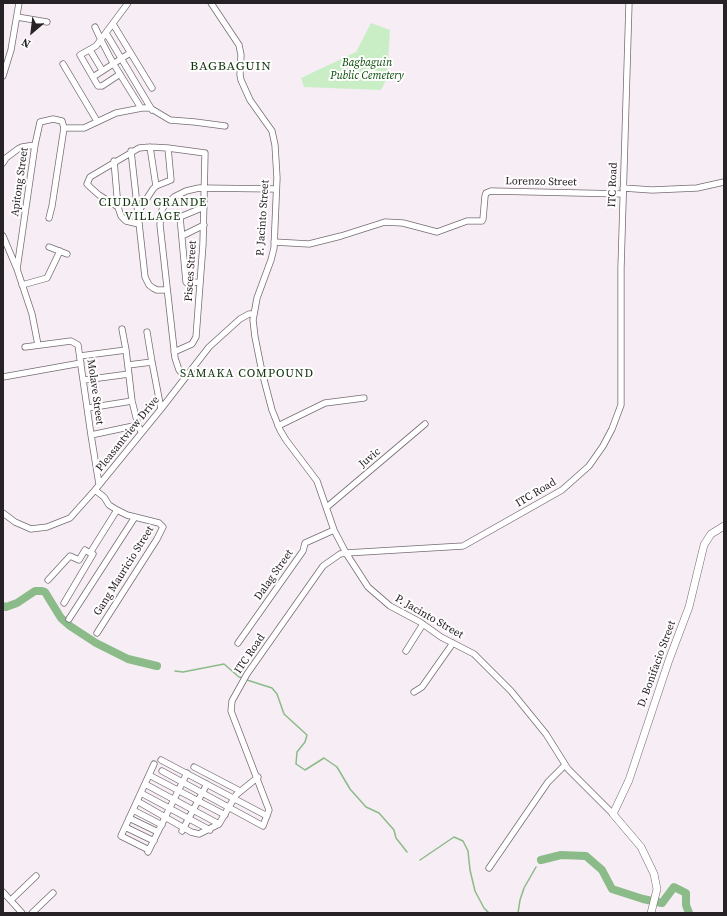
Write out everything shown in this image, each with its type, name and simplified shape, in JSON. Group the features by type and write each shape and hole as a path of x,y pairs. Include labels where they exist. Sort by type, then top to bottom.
{"main road":[{"name":"D. Bonifacio Street","path":"613,814 628,780 689,606 704,545 711,534 724,526"},
{"path":"613,814 641,848 656,881 657,889 651,913"}],"street":[{"path":"3,76 19,3"},
{"path":"120,74 100,87 98,86 80,54 90,50 101,40 128,3"},
{"name":"P. Jacinto Street","path":"211,3 239,46 241,55 240,75 243,87 273,134 276,154 274,242 271,260 257,298 253,314 255,337 262,372 272,410 278,426 286,440 317,481 334,530 363,581 390,606 423,624 441,637 474,654 511,691 546,734 566,765 589,791 613,814"},
{"name":"ITC Road","path":"267,816 270,810 231,711 232,701 247,674 324,566 340,554 346,552 463,546 562,490 589,466 603,446 612,429 620,405 623,191 629,3"},
{"path":"17,17 47,22"},
{"path":"113,24 152,88"},
{"path":"95,27 113,63 141,108"},
{"path":"106,33 152,110"},
{"path":"90,50 102,70"},
{"path":"93,77 130,53"},
{"path":"63,64 97,122"},
{"path":"49,218 64,128 84,128 116,113 141,108 152,110 170,120 225,126"},
{"name":"Apitong Street","path":"17,269 35,145 40,122 49,119 60,120 64,128"},
{"path":"3,163 6,158 18,149 35,145"},
{"path":"150,147 156,186"},
{"path":"118,207 99,195 87,184 90,177 114,161 139,148 168,148 171,180 156,186 149,194 138,212"},
{"name":"Pisces Street","path":"168,148 205,153 204,225 196,340 192,344 174,352"},
{"path":"131,151 147,281 157,290 167,290"},
{"path":"114,161 118,207 121,216 130,223 139,224"},
{"name":"Lorenzo Street","path":"274,242 309,244 341,236 385,222 403,223 437,232 467,221 481,222 483,219 485,196 486,193 491,191 652,190 697,188 724,182"},
{"path":"185,376 177,367 174,352 160,224 161,212 164,206 174,197 186,191 204,187 276,189"},
{"path":"200,282 186,282 180,217 204,207"},
{"path":"182,236 204,225"},
{"path":"3,236 17,269 32,314 38,346"},
{"path":"49,247 66,254"},
{"path":"22,285 47,278 60,251"},
{"name":"Pleasantview Drive","path":"3,513 15,522 31,528 47,527 70,518 100,484 209,347 244,316 253,314"},
{"path":"122,328 132,401 141,432"},
{"path":"147,332 161,408"},
{"name":"Molave Street","path":"25,347 73,342 78,344 91,435 100,484"},
{"path":"80,356 126,350"},
{"path":"128,365 152,362"},
{"path":"3,377 81,363"},
{"path":"84,380 129,374"},
{"path":"278,426 325,403 364,398"},
{"path":"88,408 132,401"},
{"name":"Juvic","path":"327,507 426,424"},
{"path":"91,435 138,425"},
{"name":"Gang Mauricio Street","path":"95,490 104,497 109,505 117,510 135,517 159,523 163,527 97,633"},
{"path":"90,553 117,510"},
{"path":"69,619 135,517"},
{"name":"Dalag Street","path":"238,643 302,552 305,543 334,530"},
{"path":"48,580 70,556 78,560 86,550 93,554 64,603"},
{"path":"406,651 423,624"},
{"path":"414,692 422,687 453,643"},
{"path":"161,760 267,816 262,826 162,771"},
{"path":"154,764 121,836 149,852 186,773"},
{"path":"488,868 548,782 566,765"},
{"path":"194,767 240,791"},
{"path":"149,775 225,815"},
{"path":"137,801 166,817 183,829 199,834 210,830 219,824 234,798 240,791 258,777"},
{"path":"145,784 219,824"},
{"path":"183,829 207,784"},
{"path":"141,793 210,830"},
{"path":"133,810 162,824"},
{"path":"129,818 158,832"},
{"path":"125,827 154,842"},
{"path":"11,900 36,876"},
{"path":"3,892 22,913"},
{"path":"32,913 53,893"}],"green space":[{"name":"Bagbaguin Public Cemetery","path":"371,23 390,30 387,78 381,90 304,87 301,78 356,52"}],"waterway":[{"path":"3,606 6,607 17,603 35,591 45,592 61,618 70,626 96,643 128,659 157,666"},
{"path":"175,671 183,672 224,664 239,677 243,678"},
{"path":"247,680 272,688 277,694 284,714 307,735 305,742 297,752 296,764 305,770 324,758 337,767 350,789 366,807 379,813 394,830 396,838 407,852"},
{"path":"420,860 454,837 463,841 468,851 470,870 475,891 484,908 489,913"},
{"path":"541,860 561,855 586,856 602,870 612,889 643,899 662,903 674,887 686,893 686,905 689,913"},
{"path":"518,913 524,888 536,867"}],"district":[{"name":"BAGBAGUIN","path":"231,67"},
{"name":"CIUDAD GRANDE VILLAGE","path":"153,210"},
{"name":"SAMAKA COMPOUND","path":"247,374"}]}
